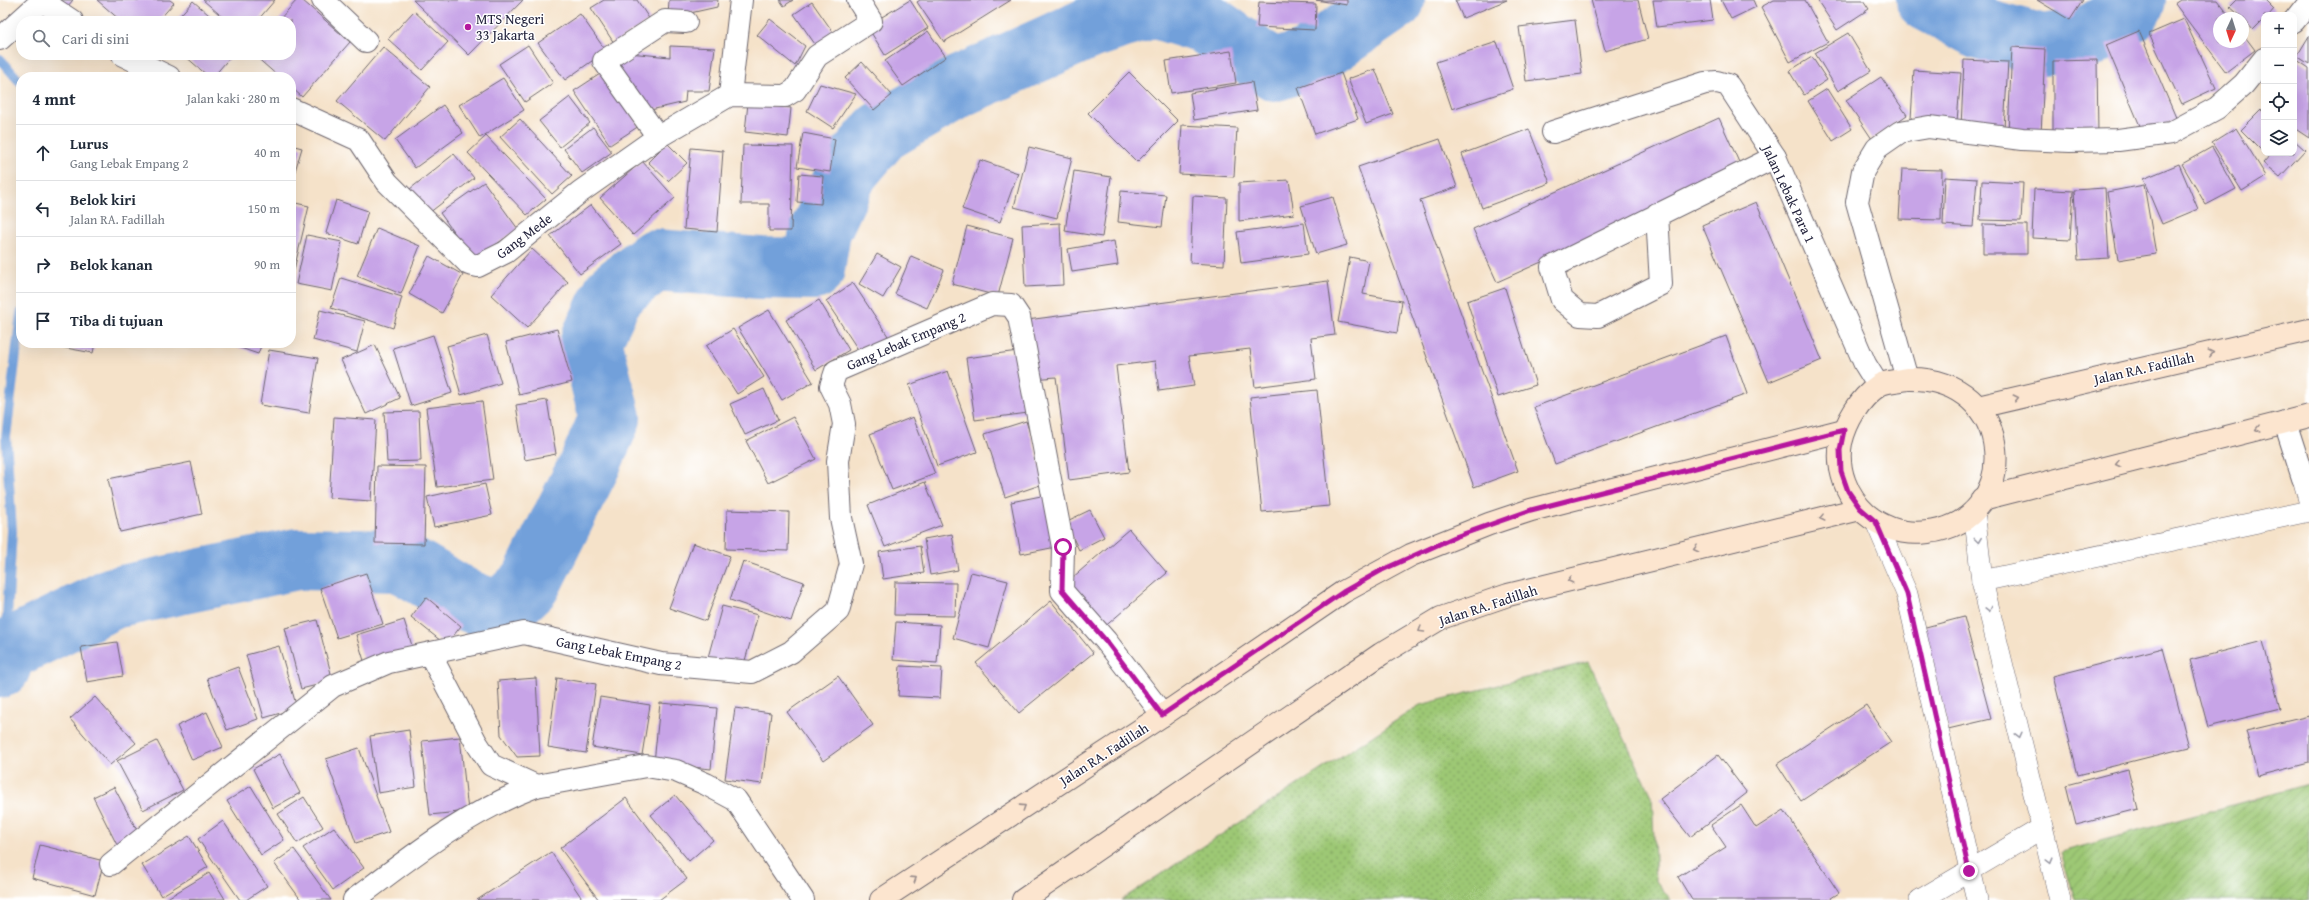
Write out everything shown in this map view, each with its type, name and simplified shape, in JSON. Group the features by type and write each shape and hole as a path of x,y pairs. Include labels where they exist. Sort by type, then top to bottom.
{"main road":[{"name":"Jalan RA. Fadillah","path":"1978,407 2309,330"},
{"path":"1923,378 1954,387 1978,407 1990,428 1996,452 1993,477 1978,505 1957,523 1931,532 1916,534 1896,530 1868,515 1848,491 1841,471 1840,450 1844,430 1854,411 1878,385 1907,379 1923,378"},
{"path":"1978,505 2309,416"},
{"name":"Jalan RA. Fadillah","path":"888,898 1343,592 1382,570 1433,546 1531,510 1844,430"},
{"name":"Jalan RA. Fadillah","path":"1023,900 1381,654 1441,618 1508,596 1868,515"}],"street":[{"path":"25,16 42,0 65,16"},
{"path":"323,0 366,41"},
{"path":"741,0 730,95 785,96 796,90 817,56 871,21 858,0"},
{"path":"2297,17 2309,2"},
{"path":"658,138 604,61 665,21 686,22"},
{"path":"2,37 16,24"},
{"path":"133,60 159,72"},
{"path":"1907,379 1857,202 1863,170 1877,148 1900,132 1929,127 2022,139 2070,141 2118,140 2171,133 2217,108 2244,84 2261,63"},
{"name":"Jalan Lebak Para 1","path":"1553,132 1705,83 1717,82 1728,85 1775,157 1864,364 1878,385"},
{"name":"Gang Mede","path":"296,111 326,123 359,140 387,182 473,266 478,266 506,252 580,192 658,138 730,95"},
{"path":"1657,214 1661,284 1598,316 1580,315 1562,300 1552,267 1657,214 1775,157"},
{"name":"Gang Lebak Empang 2","path":"430,654 524,633 661,664 752,672 791,652 838,611 851,564 841,518 838,461 844,424 840,404 831,386 836,371 992,304 1011,304 1020,317 1063,547 1062,590 1106,641 1162,715"},
{"path":"2285,422 2303,478"},
{"path":"111,864 333,686 389,662 430,654 476,742 491,765 536,786"},
{"path":"354,900 431,841 466,818 505,798 536,786 646,766 676,771 736,800 803,900"}],"lane":[{"path":"2303,478 2309,500"},
{"path":"1978,505 1982,581 2060,900"},
{"path":"1982,581 2309,510"},
{"path":"1868,515 1907,594 1969,871 1977,900"},
{"path":"1920,900 2042,828"}],"green space":[{"path":"1588,662 1652,796 1656,881 1671,900 1121,900 1420,705"},
{"path":"2309,784 2309,900 2075,900 2061,852"}],"building":[{"path":"60,0 73,0 62,13"},
{"path":"97,0 170,0 174,3 162,16 115,16"},
{"path":"203,0 275,0 261,16 221,16"},
{"path":"297,0 302,0 350,42 302,97 296,92 296,72 273,72 260,60 296,60 296,16 283,16"},
{"name":"MTS Negeri 33 Jakarta","path":"413,0 523,0 469,55"},
{"path":"604,0 637,0 650,20 614,43 591,8"},
{"path":"669,0 718,0 717,7 668,18"},
{"path":"780,0 793,0 784,6"},
{"path":"910,0 928,28 885,55 867,26"},
{"path":"920,0 1011,0 944,42 917,2"},
{"path":"1316,0 1347,0 1347,5"},
{"path":"1455,0 1507,0 1463,18"},
{"path":"1591,0 1638,0 1648,39 1605,51"},
{"path":"1653,0 1710,0 1713,20 1657,27"},
{"path":"1721,0 1753,0 1756,7 1731,19"},
{"path":"1774,0 1805,0 1828,42 1790,62 1761,7"},
{"path":"1817,0 1863,0 1869,9 1837,30"},
{"path":"2037,0 2083,0 2070,20"},
{"path":"2181,0 2217,0 2226,12 2213,12 2213,48 2249,48 2249,42 2255,50 2226,72 2175,4"},
{"path":"2237,0 2265,0 2274,9 2272,12 2261,12 2261,22 2253,30 2249,25 2249,12 2236,12 2230,7"},
{"path":"193,1 210,16 180,16"},
{"path":"812,2 835,35 817,47 794,14"},
{"path":"1259,2 1316,4 1315,30 1257,27"},
{"path":"414,11 448,42 422,70 388,39"},
{"path":"580,14 606,51 565,80 538,43"},
{"path":"770,19 805,46 795,66 757,35"},
{"path":"2184,19 2216,88 2182,104 2149,34"},
{"path":"1575,20 1582,74 1526,81 1519,27"},
{"path":"928,31 946,57 903,86 885,61"},
{"path":"2139,31 2177,120 2143,133 2106,45"},
{"path":"1848,33 1871,71 1838,91 1815,53"},
{"path":"2309,36 2309,64 2297,56"},
{"path":"1497,42 1513,89 1452,109 1436,62"},
{"path":"528,45 553,83 525,102 499,64"},
{"path":"670,46 715,48 709,91 686,91 685,102 642,112 611,64 629,53 670,57"},
{"path":"383,47 430,87 385,141 337,101"},
{"path":"2012,47 2045,49 2041,135 2008,133"},
{"path":"1231,51 1236,83 1171,93 1166,61"},
{"path":"1812,57 1827,80 1804,95 1789,71"},
{"path":"190,60 228,60 217,72 203,72"},
{"path":"1964,60 2008,62 2004,129 1961,127"},
{"path":"2097,60 2098,135 2053,135 2053,61"},
{"path":"2297,60 2309,68 2309,138 2297,130"},
{"path":"862,62 892,95 874,110 845,78"},
{"path":"1375,69 1393,114 1366,124 1348,79"},
{"path":"1914,70 1961,73 1957,121 1911,119"},
{"path":"603,72 639,126 610,145 574,91"},
{"path":"1129,72 1178,121 1137,162 1088,113"},
{"path":"1341,73 1358,119 1315,134 1298,88"},
{"path":"1881,77 1907,115 1872,139 1846,100"},
{"path":"503,78 524,110 480,138 459,105"},
{"path":"1252,82 1257,110 1194,120 1190,93"},
{"path":"820,84 856,94 833,128 807,111"},
{"path":"1827,89 1852,129 1833,141 1808,101"},
{"path":"570,97 590,123 560,147 539,121"},
{"path":"748,103 791,108 788,137 745,132"},
{"path":"443,105 463,133 415,168 395,140"},
{"path":"2261,110 2261,150 2241,130"},
{"path":"1719,118 1743,171 1497,282 1473,229"},
{"path":"520,119 572,176 552,194 500,137"},
{"path":"1182,125 1237,128 1234,177 1179,174"},
{"path":"593,127 612,152 582,173 564,149"},
{"path":"2236,128 2266,176 2242,191 2212,143"},
{"path":"1529,129 1550,183 1482,208 1462,154"},
{"path":"803,133 835,139 830,172 797,167"},
{"path":"486,136 546,199 527,215 468,153"},
{"path":"1440,139 1457,187 1420,200 1518,471 1474,487 1358,167"},
{"path":"667,143 687,163 668,181 648,162"},
{"path":"2297,143 2305,150 2280,177 2263,163 2269,156 2297,156"},
{"path":"743,145 793,146 791,231 769,231 769,204 741,204"},
{"path":"296,146 302,148 296,168"},
{"path":"1029,147 1072,158 1057,218 1014,207"},
{"path":"2212,147 2236,189 2206,205 2182,164"},
{"path":"691,148 723,151 717,232 684,229"},
{"path":"454,154 474,178 429,213 410,189"},
{"path":"980,160 1018,173 1000,222 962,209"},
{"path":"642,161 675,198 633,235 600,198"},
{"path":"2179,164 2198,209 2162,224 2143,179"},
{"path":"1902,169 1942,170 1941,220 1899,219"},
{"path":"1074,171 1111,177 1102,237 1065,231"},
{"path":"799,174 823,176 821,204 797,202"},
{"path":"1945,177 1977,179 1973,227 1943,225"},
{"path":"1289,180 1294,214 1239,221 1239,183"},
{"path":"1982,181 2023,183 2021,221 1980,220"},
{"path":"484,182 518,229 474,260 440,213"},
{"path":"2144,185 2156,254 2118,260 2107,192"},
{"path":"2105,188 2109,258 2078,260 2074,190"},
{"path":"2034,189 2073,191 2070,240 2032,238"},
{"path":"1121,191 1166,195 1162,227 1118,222"},
{"path":"1193,196 1227,198 1224,265 1190,263"},
{"path":"1333,197 1347,245 1316,254 1301,206"},
{"path":"336,200 368,211 358,244 326,233"},
{"path":"1756,202 1822,360 1769,382 1702,225"},
{"path":"296,203 309,206 296,261"},
{"path":"591,205 621,244 580,274 550,236"},
{"path":"1060,223 1063,285 1025,287 1022,225"},
{"path":"1304,223 1308,254 1241,263 1237,232"},
{"path":"1983,224 2027,225 2027,254 1983,254"},
{"path":"967,226 1013,238 998,296 952,284"},
{"path":"377,228 420,246 401,294 357,276"},
{"path":"307,235 342,242 332,291 296,284"},
{"path":"1114,241 1118,265 1072,272 1068,249"},
{"path":"532,249 568,282 527,328 491,295"},
{"path":"877,254 901,267 883,298 859,284"},
{"path":"429,256 463,275 442,313 409,294"},
{"path":"911,256 944,270 927,308 895,294"},
{"path":"1350,257 1369,261 1363,294 1402,301 1397,333 1338,322"},
{"path":"341,278 402,297 393,328 331,308"},
{"path":"1328,281 1335,335 1311,338 1316,379 1255,387 1250,349 1189,356 1194,386 1159,391 1155,361 1116,366 1129,472 1069,480 1056,377 1034,379 1027,320"},
{"path":"853,283 888,336 861,354 826,301"},
{"path":"1505,288 1536,385 1498,397 1467,301"},
{"path":"819,300 849,350 816,370 786,320"},
{"path":"320,310 365,321 357,352 313,340"},
{"path":"769,310 813,382 782,400 738,328"},
{"path":"557,329 572,382 519,395 506,342"},
{"path":"733,329 764,377 737,394 706,346"},
{"path":"433,335 452,393 411,406 393,348"},
{"path":"487,335 501,383 461,395 447,346"},
{"path":"1726,336 1747,394 1555,464 1534,407"},
{"path":"375,345 400,398 366,414 341,360"},
{"path":"66,348 94,348 93,353"},
{"path":"241,348 260,348 258,354"},
{"path":"269,350 318,358 309,413 260,405"},
{"path":"1018,351 1028,413 975,420 966,358"},
{"path":"948,371 977,452 937,466 909,385"},
{"path":"764,389 778,420 745,435 730,404"},
{"path":"1317,390 1329,506 1262,512 1250,397"},
{"path":"547,400 556,454 525,460 516,405"},
{"path":"482,401 493,480 437,487 426,408"},
{"path":"419,411 421,461 387,462 384,412"},
{"path":"334,417 376,420 371,501 329,498"},
{"path":"793,417 816,459 768,483 746,441"},
{"path":"913,417 935,474 892,490 870,434"},
{"path":"1026,421 1046,483 1005,497 985,434"},
{"path":"191,462 202,514 120,532 108,479"},
{"path":"377,466 426,467 424,544 375,543"},
{"path":"925,482 942,525 885,547 868,505"},
{"path":"485,484 492,515 434,527 427,497"},
{"path":"1051,494 1061,546 1021,554 1011,502"},
{"path":"727,510 789,512 788,551 726,549"},
{"path":"1090,510 1104,537 1079,550 1065,522"},
{"path":"1129,529 1167,573 1102,629 1065,584"},
{"path":"952,534 958,570 930,575 924,539"},
{"path":"693,543 730,556 706,621 669,608"},
{"path":"920,546 924,573 883,579 879,552"},
{"path":"743,561 804,582 791,621 730,600"},
{"path":"971,572 1008,581 989,648 953,638"},
{"path":"366,573 383,624 337,638 320,588"},
{"path":"895,582 956,583 955,616 894,615"},
{"path":"426,597 461,626 446,645 411,617"},
{"path":"1051,601 1093,653 1019,713 976,663"},
{"path":"722,606 758,615 742,671 707,661"},
{"path":"1964,617 1991,719 1948,729 1922,628"},
{"path":"317,620 333,681 301,689 285,628"},
{"path":"404,620 414,652 366,667 356,635"},
{"path":"896,622 940,625 937,663 893,660"},
{"path":"2263,641 2280,709 2208,727 2190,660"},
{"path":"117,642 123,676 87,682 81,647"},
{"path":"279,646 297,708 264,718 246,655"},
{"path":"2163,648 2189,747 2078,775 2053,676"},
{"path":"900,666 942,668 940,698 898,696"},
{"path":"238,667 258,719 227,730 207,678"},
{"path":"838,676 873,725 823,761 787,712"},
{"path":"536,678 540,756 517,757 501,735 498,681"},
{"path":"557,678 596,684 586,753 548,747"},
{"path":"95,697 136,743 110,765 70,719"},
{"path":"600,697 650,705 642,755 592,747"},
{"path":"660,703 717,708 711,769 654,763"},
{"path":"1866,705 1891,742 1801,801 1777,764"},
{"path":"735,708 771,713 762,784 725,779"},
{"path":"207,712 223,747 192,760 177,726"},
{"path":"2309,716 2309,763 2258,776 2246,731"},
{"path":"409,730 416,787 378,793 370,736"},
{"path":"460,737 468,811 430,815 422,741"},
{"path":"157,741 183,790 143,810 117,761"},
{"path":"359,748 389,832 356,843 326,759"},
{"path":"280,754 300,793 273,808 253,769"},
{"path":"1718,755 1747,793 1690,837 1660,799"},
{"path":"2128,769 2138,809 2076,825 2066,785"},
{"path":"251,786 284,840 261,855 227,801"},
{"path":"114,787 139,834 117,845 93,797"},
{"path":"675,795 713,840 689,861 651,815"},
{"path":"304,797 323,827 297,843 278,814"},
{"path":"626,798 687,879 659,900 599,900 560,848"},
{"path":"1741,805 1756,828 1784,810 1839,893 1828,900 1692,900 1678,877 1726,847 1711,825"},
{"path":"223,821 267,886 246,900 240,900 198,839"},
{"path":"334,827 364,868 333,890 303,848"},
{"path":"189,836 208,867 161,896 142,865"},
{"path":"40,845 104,861 95,895 32,878"},
{"path":"294,849 331,900 301,900 274,863"},
{"path":"551,852 583,900 477,900"},
{"path":"209,873 225,899 164,900"}],"waterway":[{"path":"0,667 5,651 113,598 297,559 400,561 464,599 499,613 530,584 590,464 610,418 591,341 614,292 655,260 761,268 814,269 820,231 848,171 881,132 960,86 1087,29 1153,7 1207,24 1243,50 1276,70 1308,59 1394,0"},
{"path":"1927,0 1980,28 2042,45 2085,39 2128,13 2135,0"},
{"path":"0,59 16,77"},
{"path":"5,651 12,531 6,437 17,348"}],"place":[{"name":"MTS Negeri 33 Jakarta","path":"468,27"}],"route":[{"path":"1063,547 1062,590 1106,641 1162,715 1343,592 1411,555 1489,524 1531,510 1844,430 1840,450 1841,471 1848,491 1860,508 1876,522 1907,594 1969,871"}]}
